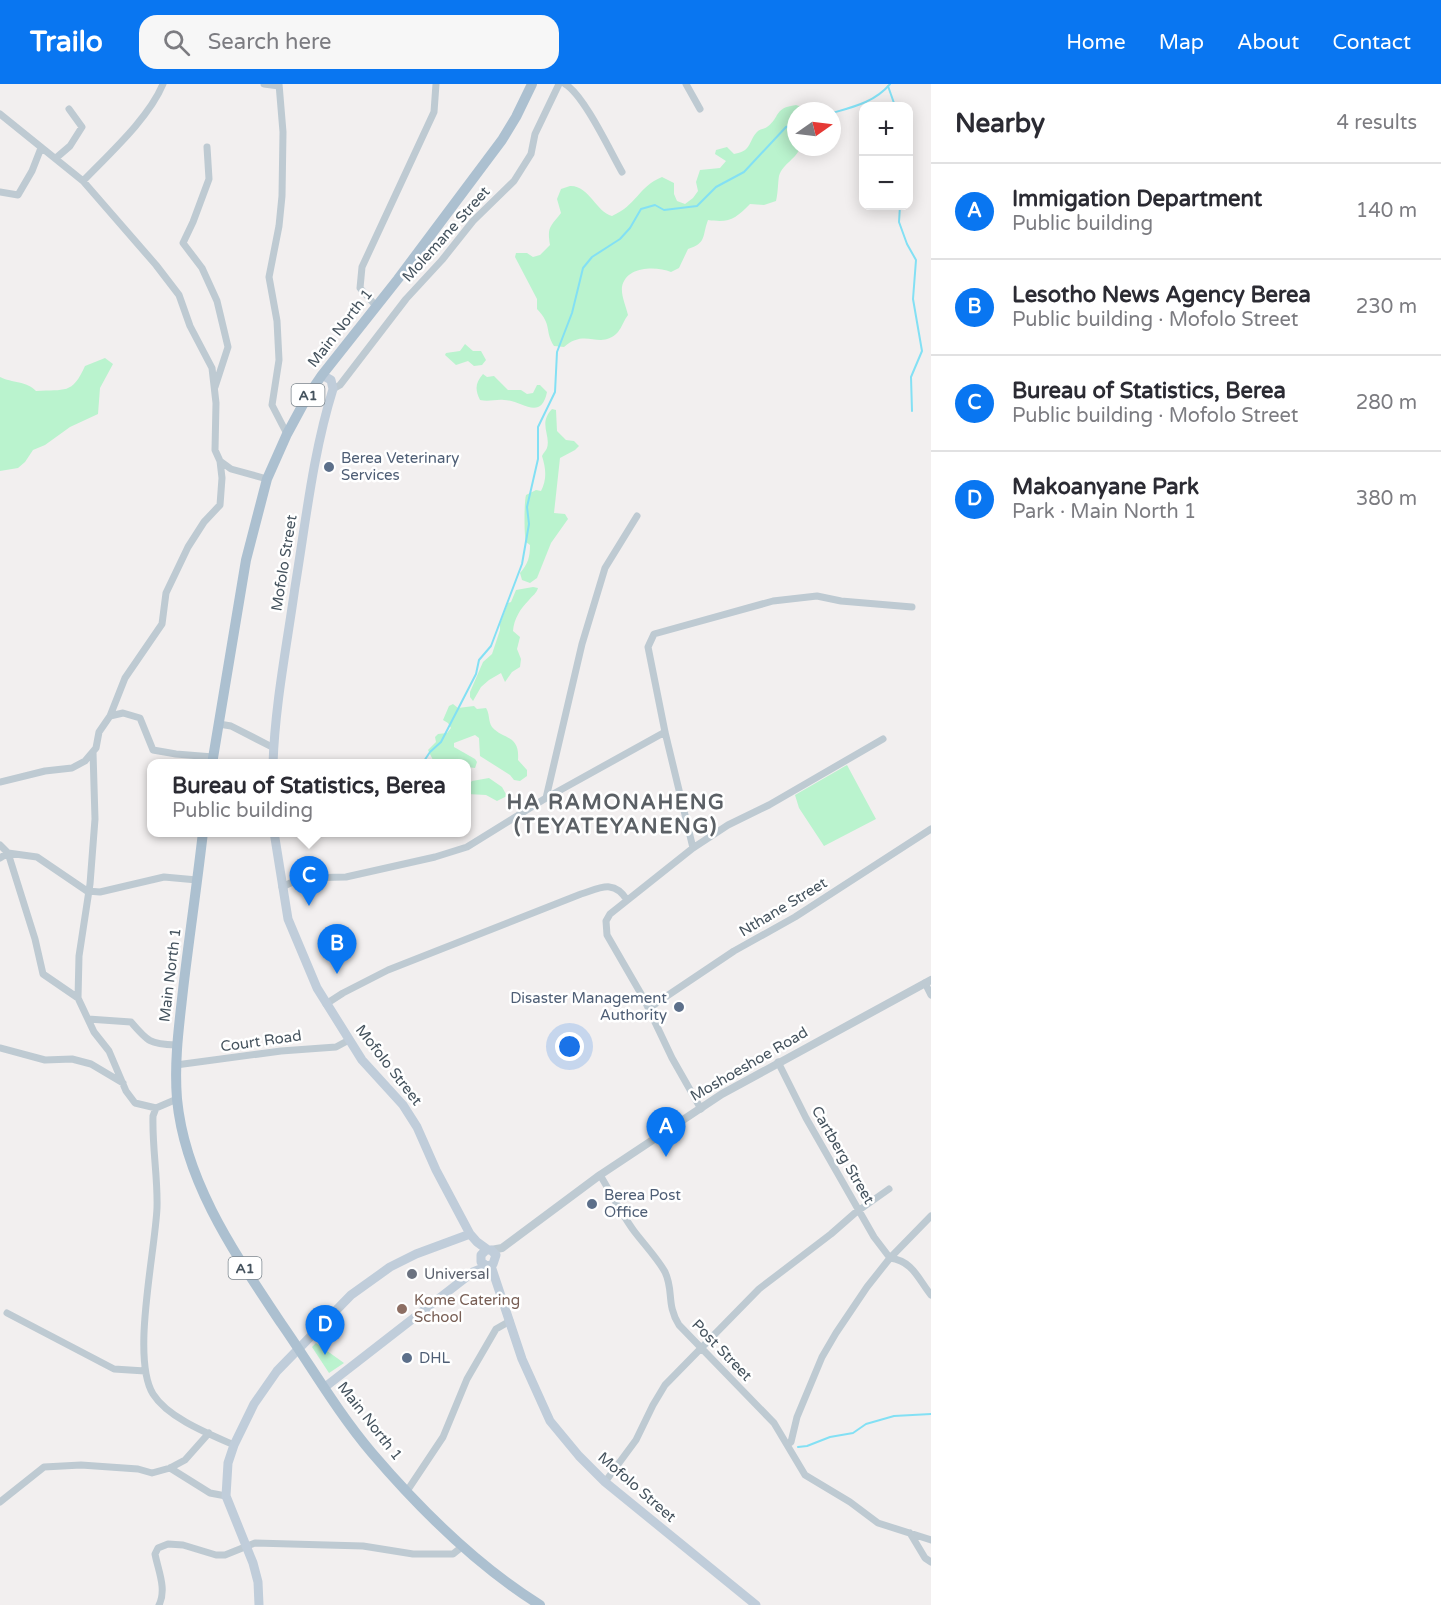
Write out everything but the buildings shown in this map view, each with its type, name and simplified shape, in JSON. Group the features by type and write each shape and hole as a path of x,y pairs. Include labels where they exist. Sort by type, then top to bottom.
{"main road":[{"name":"Main North 1","path":"213,759 246,560 267,479 287,434 306,397 322,375 502,140 532,84"},
{"path":"322,375 331,380 333,389"},
{"name":"Mofolo Street","path":"273,759 278,705 313,473 333,389"},
{"name":"Main North 1","path":"202,837 176,1045 176,1065 177,1099 182,1130 203,1194 247,1272 372,1453 407,1491 464,1546 511,1585 540,1605"},
{"name":"Mofolo Street","path":"275,837 288,920 317,988 362,1060 403,1105 427,1146 436,1170 470,1234 488,1258 522,1359 550,1421 579,1456 605,1482 756,1605"},
{"path":"259,1605 258,1582 247,1547 226,1496 228,1463 254,1404 278,1371 351,1295 390,1267 470,1234"},
{"name":"Moshoeshoe Road","path":"325,1387 488,1258"}],"street":[{"path":"83,181 158,98 163,84"},
{"path":"264,84 279,85 283,132 282,196 269,277 277,321 279,360 272,405 287,434"},
{"path":"376,306 360,288 362,267 434,112 436,84"},
{"name":"Molemane Street","path":"333,389 340,385 398,308 442,260 473,221 514,181 531,154 535,134 559,84"},
{"path":"566,84 584,105 622,172"},
{"path":"686,84 700,109"},
{"path":"56,158 70,146 82,127 69,109"},
{"path":"0,114 83,181 118,219 179,295 190,326 212,368 215,450 220,461 222,478 220,505 204,522 188,547 166,593 162,624 126,678 110,716 99,732 96,748 85,761 72,768 45,771 0,782"},
{"path":"207,147 209,179 183,243 202,267 206,276 216,301 228,347 214,390"},
{"path":"0,192 18,195 32,171 41,148"},
{"path":"220,461 231,469 267,479"},
{"path":"546,798 582,644 605,568 637,516"},
{"path":"693,848 665,732 648,647 654,634 774,601 817,596 841,601 912,607"},
{"path":"110,716 123,713 140,718 153,750 207,759"},
{"path":"219,724 231,726 274,748"},
{"path":"282,887 301,878 346,877 435,857 467,847 546,798 665,732"},
{"path":"700,1108 672,1058 649,1008 607,935 606,921 610,914 693,848 728,825 799,788 883,739"},
{"path":"93,752 95,819 79,956 78,998 94,1032 109,1051 126,1091 135,1103 156,1108 177,1099"},
{"name":"Nthane Street","path":"649,1008 734,951 795,917 931,828"},
{"path":"0,845 8,853 35,939 43,974 78,998"},
{"path":"0,858 8,853 37,857 87,891 100,892 164,877 197,880"},
{"path":"326,1004 388,970 581,894 607,886 616,888 627,900"},
{"path":"928,982 931,995"},
{"name":"Moshoeshoe Road","path":"488,1258 600,1174 700,1108 778,1062 928,982"},
{"path":"88,1019 131,1022 143,1036 154,1044 176,1045"},
{"name":"Court Road","path":"176,1065 281,1051 336,1047 348,1040"},
{"path":"0,1048 45,1060 72,1059 91,1064 123,1083"},
{"name":"Cartberg Street","path":"778,1062 806,1118 874,1236 890,1258"},
{"path":"156,1108 153,1126 157,1208 148,1299 145,1371 154,1396 168,1411 234,1445"},
{"name":"Post Street","path":"600,1174 632,1227 664,1270 669,1281 672,1315 702,1350 774,1423 805,1475 850,1502 878,1523 931,1540"},
{"path":"605,1482 636,1440 665,1385 702,1350 759,1289 889,1189"},
{"path":"788,1444 791,1442 797,1417 822,1357 867,1287 890,1258 931,1215"},
{"path":"890,1258 906,1262 931,1294"},
{"path":"920,1277 931,1279"},
{"path":"7,1313 114,1369 145,1371"},
{"path":"407,1491 443,1437 467,1378 496,1329 510,1321"},
{"path":"0,1502 44,1467 81,1465 138,1469 152,1473 170,1468 185,1460 209,1433"},
{"path":"170,1468 210,1492 226,1496"},
{"path":"910,1533 925,1558 931,1562"},
{"path":"159,1605 163,1598 155,1554 158,1548 168,1544 183,1545 216,1555 225,1555 255,1543 363,1546 423,1554 453,1554 464,1546"}],"green space":[{"path":"787,107 787,156 795,156 779,176 776,201 764,205 750,204 732,219 708,220 701,241 688,249 679,268 671,272 642,269 629,275 622,287 628,315 618,332 611,337 605,340 579,339 564,347 554,346 547,324 537,309 537,299 515,257 516,253 527,253 533,257 540,255 550,245 550,228 561,213 557,199 561,189 570,186 577,187 606,214 612,216 627,207 648,186 662,177 674,183 674,194 677,201 685,204 698,191 696,182 700,170 720,168 726,161 715,154 716,150 727,147 734,154 740,153 747,148 755,134 767,127"},
{"path":"465,344 473,351 481,351 486,360 482,365 474,366 468,361 456,365 445,355 460,351"},
{"path":"105,358 113,364 100,388 98,414 70,427 45,445 33,450 18,468 0,471 0,377 28,385 36,391 61,390 76,382 85,366"},
{"path":"483,374 487,377 494,376 508,390 521,390 527,394 533,393 537,385 540,385 547,392 544,401 535,408 510,401 480,400 477,387 478,380"},
{"path":"552,409 556,410 557,431 566,440 574,441 579,446 560,458 554,513 565,514 568,519 551,543 537,578 530,583 522,580 520,573 527,563 530,549 525,538 525,499 526,495 536,490 541,491 544,482 545,470 542,456 548,443 545,424"},
{"path":"538,588 520,611 513,631 520,637 517,649 521,659 520,667 512,672 505,682 501,673 489,680 481,687 473,701 470,692 483,662 492,654 508,603 511,602 516,590"},
{"path":"453,704 458,708 474,706 477,709 486,708 492,727 514,742 518,760 527,770 527,776 520,781 514,780 480,756 479,738 475,735 454,743 454,747 475,759 477,762 475,768 471,768 471,759 432,759 428,750 436,742 435,737 438,734 447,733 451,728 443,720 449,706"},
{"path":"847,765 876,819 824,846 799,808 795,795"},
{"path":"489,778 502,787 507,796 497,801 486,795 471,794 472,781"},
{"path":"316,1343 344,1363 329,1373 312,1347"}],"waterway":[{"path":"841,110 871,100 890,84"},
{"path":"888,86 894,102"},
{"path":"425,759 441,742 476,674 479,660 491,646 522,564 529,524 527,507 538,459 538,427 555,392 557,352 572,313 583,268 592,257 620,239 630,228 641,209 655,205 664,210 697,206 716,187 744,172 787,127"},
{"path":"900,210 899,222 916,260 913,299 922,351 911,377 912,411"},
{"path":"798,1447 853,1433 866,1424 894,1416 931,1414"}],"place":[{"name":"Berea Veterinary Services","path":"329,467"},
{"name":"Bureau of Statistics, Berea","path":"309,906"},
{"name":"Lesotho News Agency Berea","path":"337,974"},
{"name":"Disaster Management Authority","path":"679,1007"},
{"name":"Immigation Department","path":"666,1157"},
{"name":"Berea Post Office","path":"592,1204"},
{"name":"Universal","path":"412,1274"},
{"name":"Kome Catering School","path":"402,1309"},
{"name":"Makoanyane Park","path":"325,1355"},
{"name":"DHL","path":"407,1358"}],"district":[{"name":"HA RAMONAHENG (TEYATEYANENG)","path":"616,814"}]}
